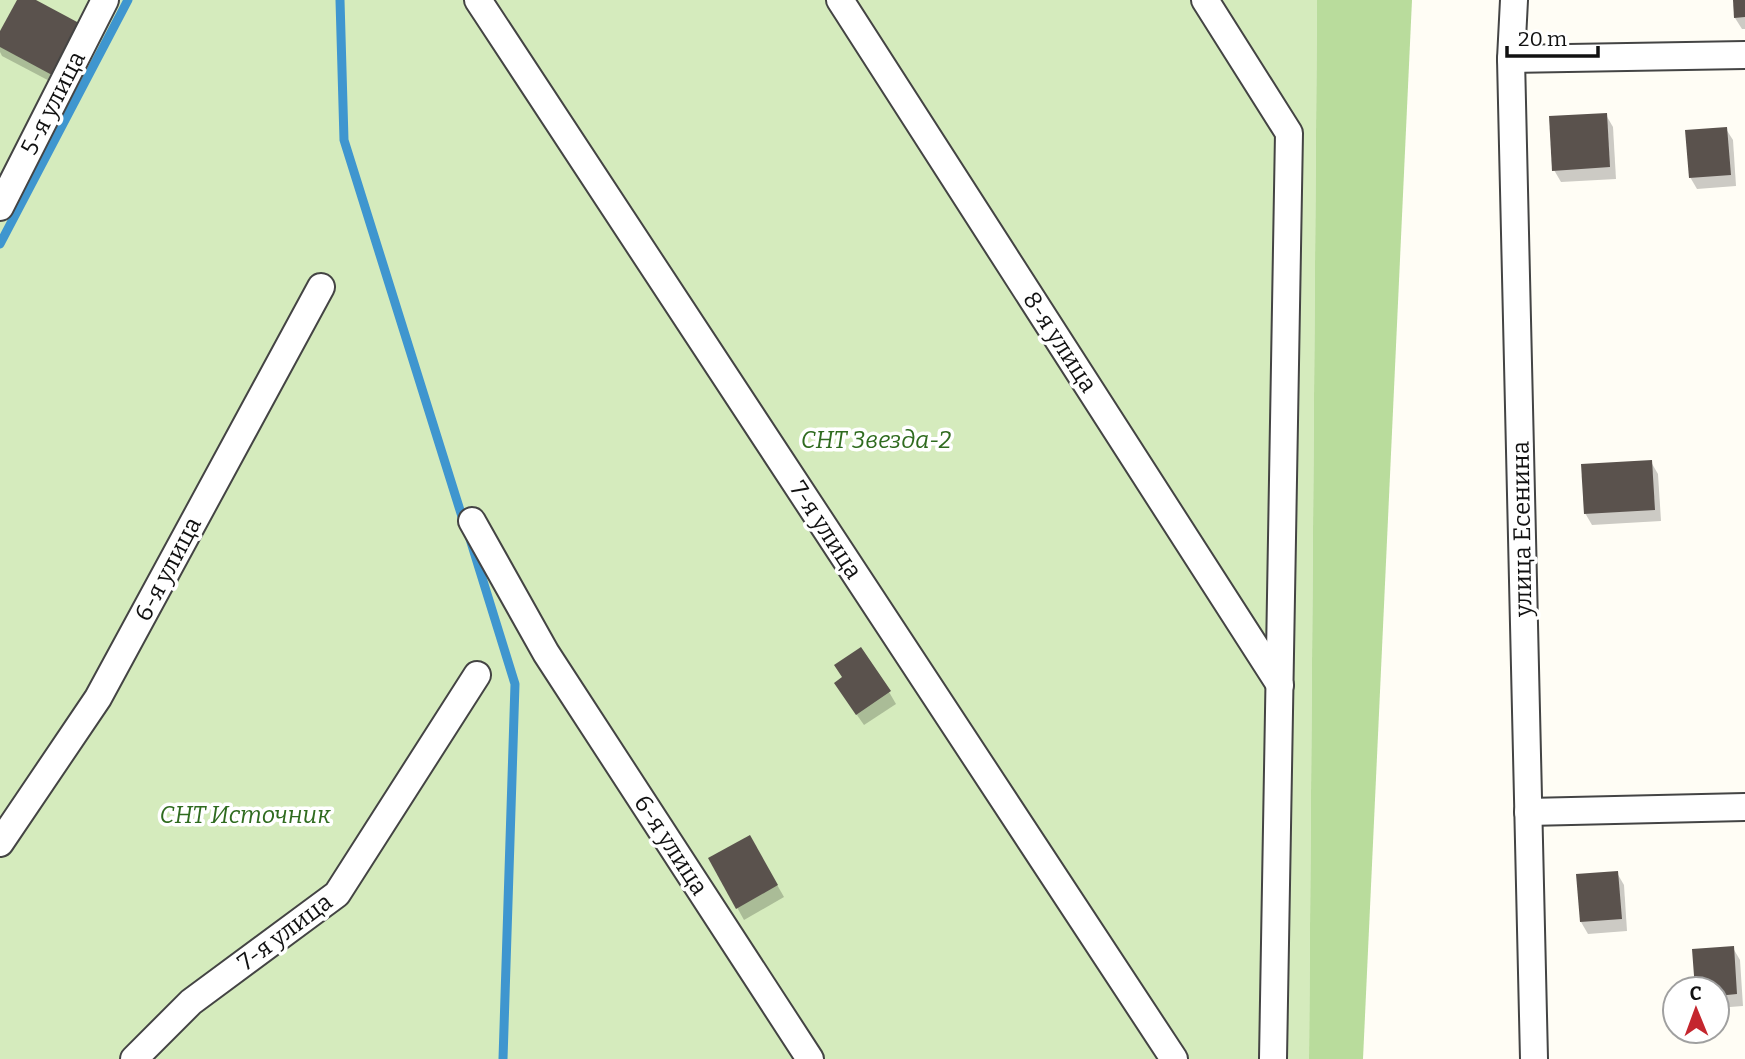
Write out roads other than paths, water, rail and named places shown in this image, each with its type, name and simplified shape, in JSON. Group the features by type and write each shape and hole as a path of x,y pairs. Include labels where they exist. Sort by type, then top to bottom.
{"street":[{"name":"5-я улица","path":"0,207 106,0"},
{"name":"7-я улица","path":"478,0 1174,1059"},
{"name":"8-я улица","path":"840,0 1280,685"},
{"path":"1205,0 1289,133 1273,1059"},
{"name":"улица Есенина","path":"1514,0 1511,59 1534,1059"},
{"path":"1511,59 1745,55"},
{"name":"6-я улица","path":"0,843 98,698 321,287"},
{"name":"6-я улица","path":"472,521 546,653 810,1059"},
{"name":"7-я улица","path":"134,1059 191,1002 337,894 477,675"},
{"path":"1528,811 1745,807"}],"waterway":[{"path":"0,244 128,0"},
{"path":"340,0 344,140 464,523"},
{"path":"470,539 515,684 503,1059"}],"park label":[{"name":"СНТ Звезда-2","path":"876,440"},
{"name":"СНТ Источник","path":"245,815"}]}
